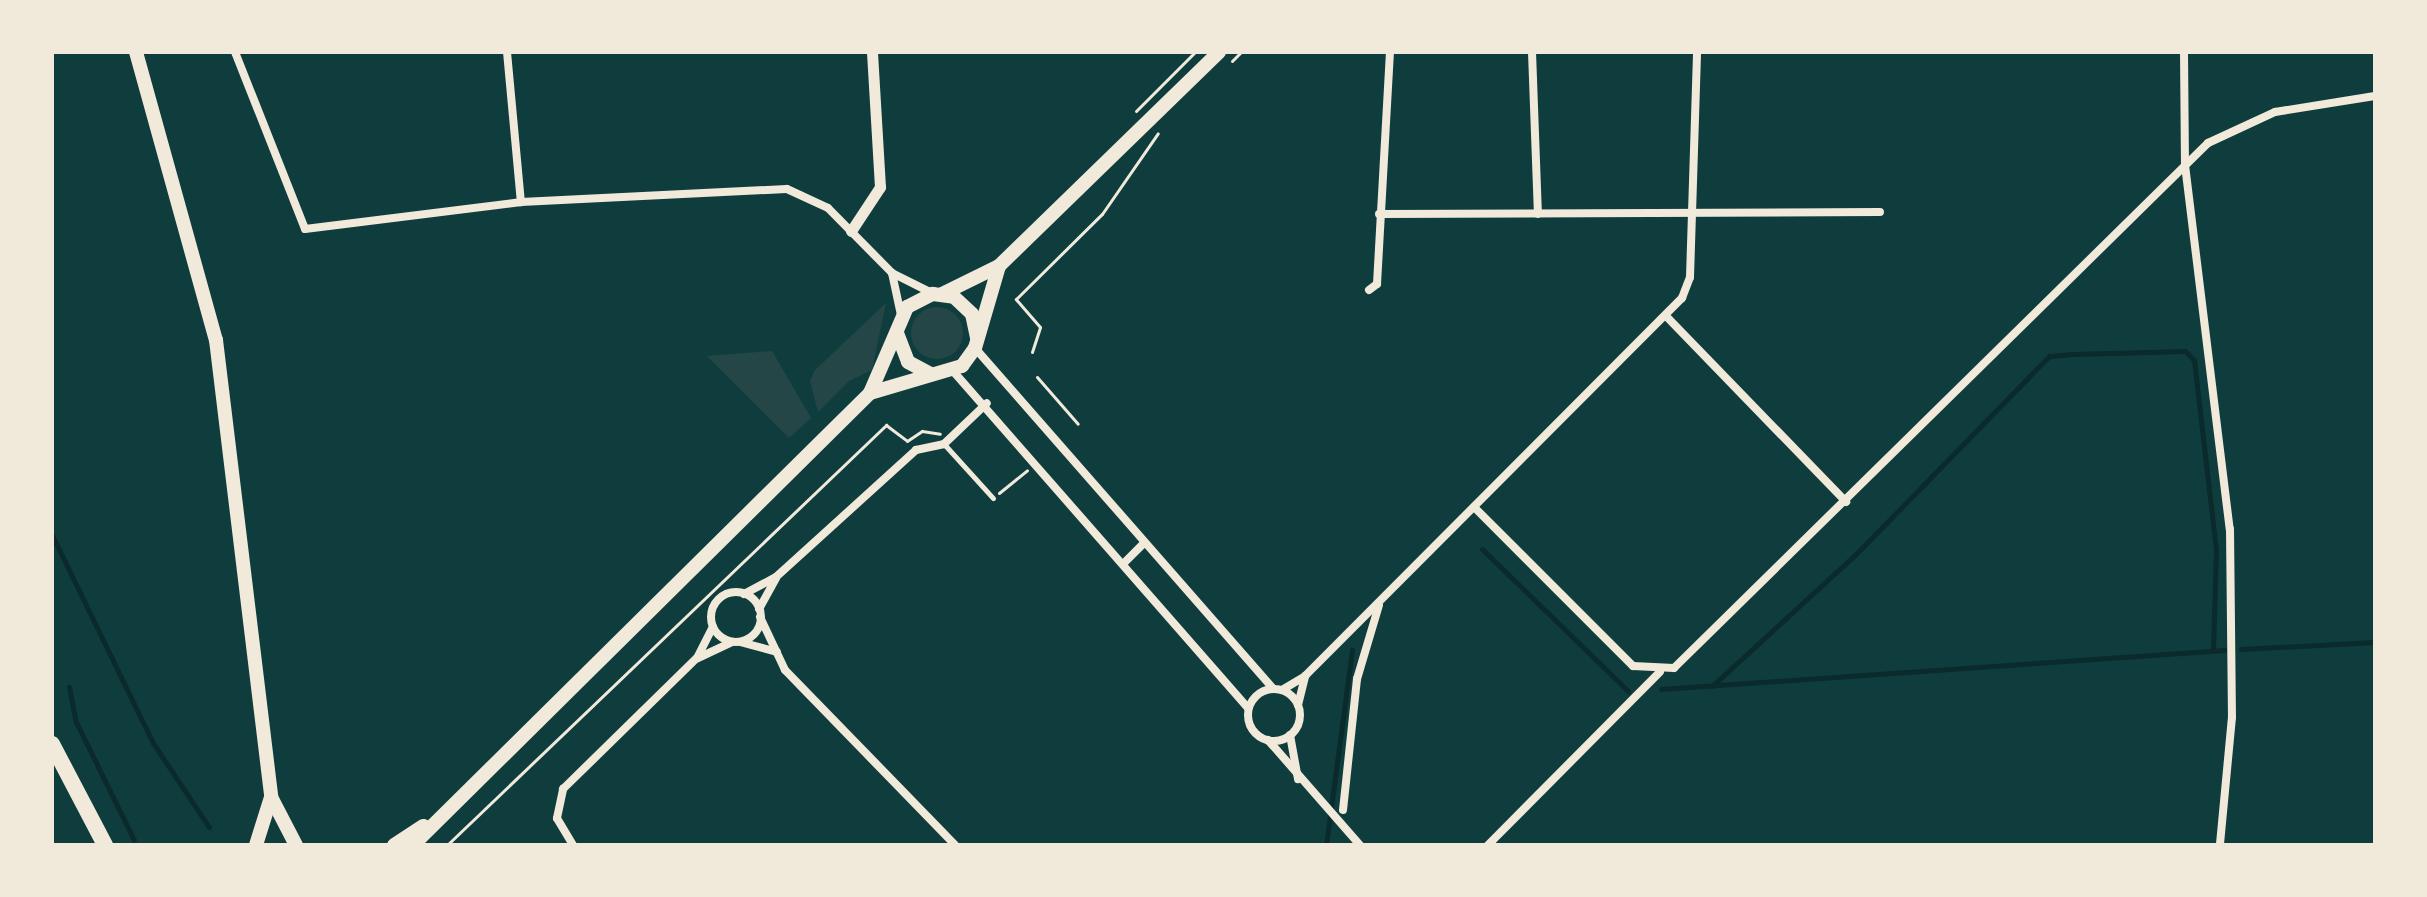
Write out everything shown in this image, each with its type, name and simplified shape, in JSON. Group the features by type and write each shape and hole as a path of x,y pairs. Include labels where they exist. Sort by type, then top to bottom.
{"highway":[{"path":"52,744 105,845"}],"main road":[{"path":"136,52 216,340 271,797 296,845"},
{"path":"413,845 437,816 870,393 900,320 938,294 999,266 1219,52"},
{"path":"870,393 931,374 953,371 976,343 999,266"},
{"path":"938,294 972,314 976,343"},
{"path":"900,320 900,351 931,374"},
{"path":"256,845 271,797"},
{"path":"394,845 437,816"}],"street":[{"path":"235,52 305,229 521,202 787,189 828,208 892,273 938,294"},
{"path":"507,52 521,202"},
{"path":"851,231 880,187 872,52"},
{"path":"1369,290 1377,284 1390,52"},
{"path":"1532,52 1538,214"},
{"path":"1248,708 1305,676 1666,316 1690,277 1697,52"},
{"path":"2184,52 2185,165 2230,529 2232,717 2220,845"},
{"path":"1489,845 1660,672 1689,660 1978,363 2185,165 2242,123 2311,103 2375,96"},
{"path":"1379,214 1880,212"},
{"path":"892,273 900,320"},
{"path":"1666,316 1846,502"},
{"path":"976,343 1143,544 1278,689 1298,705"},
{"path":"953,371 987,403 1248,708 1252,730 1268,740 1299,783 1360,845"},
{"path":"573,845 557,818 563,789 697,658 713,627 719,599 744,594 776,577 916,450 946,443 987,403"},
{"path":"1474,507 1633,666 1660,672"},
{"path":"1125,562 1143,544"},
{"path":"697,658 757,631 760,613 776,577"},
{"path":"744,594 760,613 785,670 955,845"},
{"path":"1343,810 1357,679 1381,601"},
{"path":"713,627 737,642 777,652"},
{"path":"1299,783 1290,735 1305,676"},
{"path":"1268,740 1290,735"}],"lane":[{"path":"946,443 993,498"}],"path":[{"path":"1135,111 1195,52"},
{"path":"1032,352 1040,327 1016,299 1102,214 1157,134"},
{"path":"1037,377 1078,424"},
{"path":"447,845 886,425 907,441 930,430 946,443"},
{"path":"993,498 1028,469"}],"shaded area":[{"path":"886,303 872,370 849,381 818,412 810,381 815,370"},
{"path":"937,307 956,314 963,333 956,352 937,359 918,352 911,333 918,314"},
{"path":"772,351 811,418 789,438 707,356"}],"waterway":[{"path":"1712,686 1855,555 2049,356 2073,354 2185,351 2194,360 2216,549 2213,650"},
{"path":"52,535 153,743 209,827"},
{"path":"1482,549 1628,691"},
{"path":"2241,649 2375,642"},
{"path":"1326,845 1352,650"},
{"path":"1661,689 2225,650"},
{"path":"69,687 76,722 134,840"}]}
